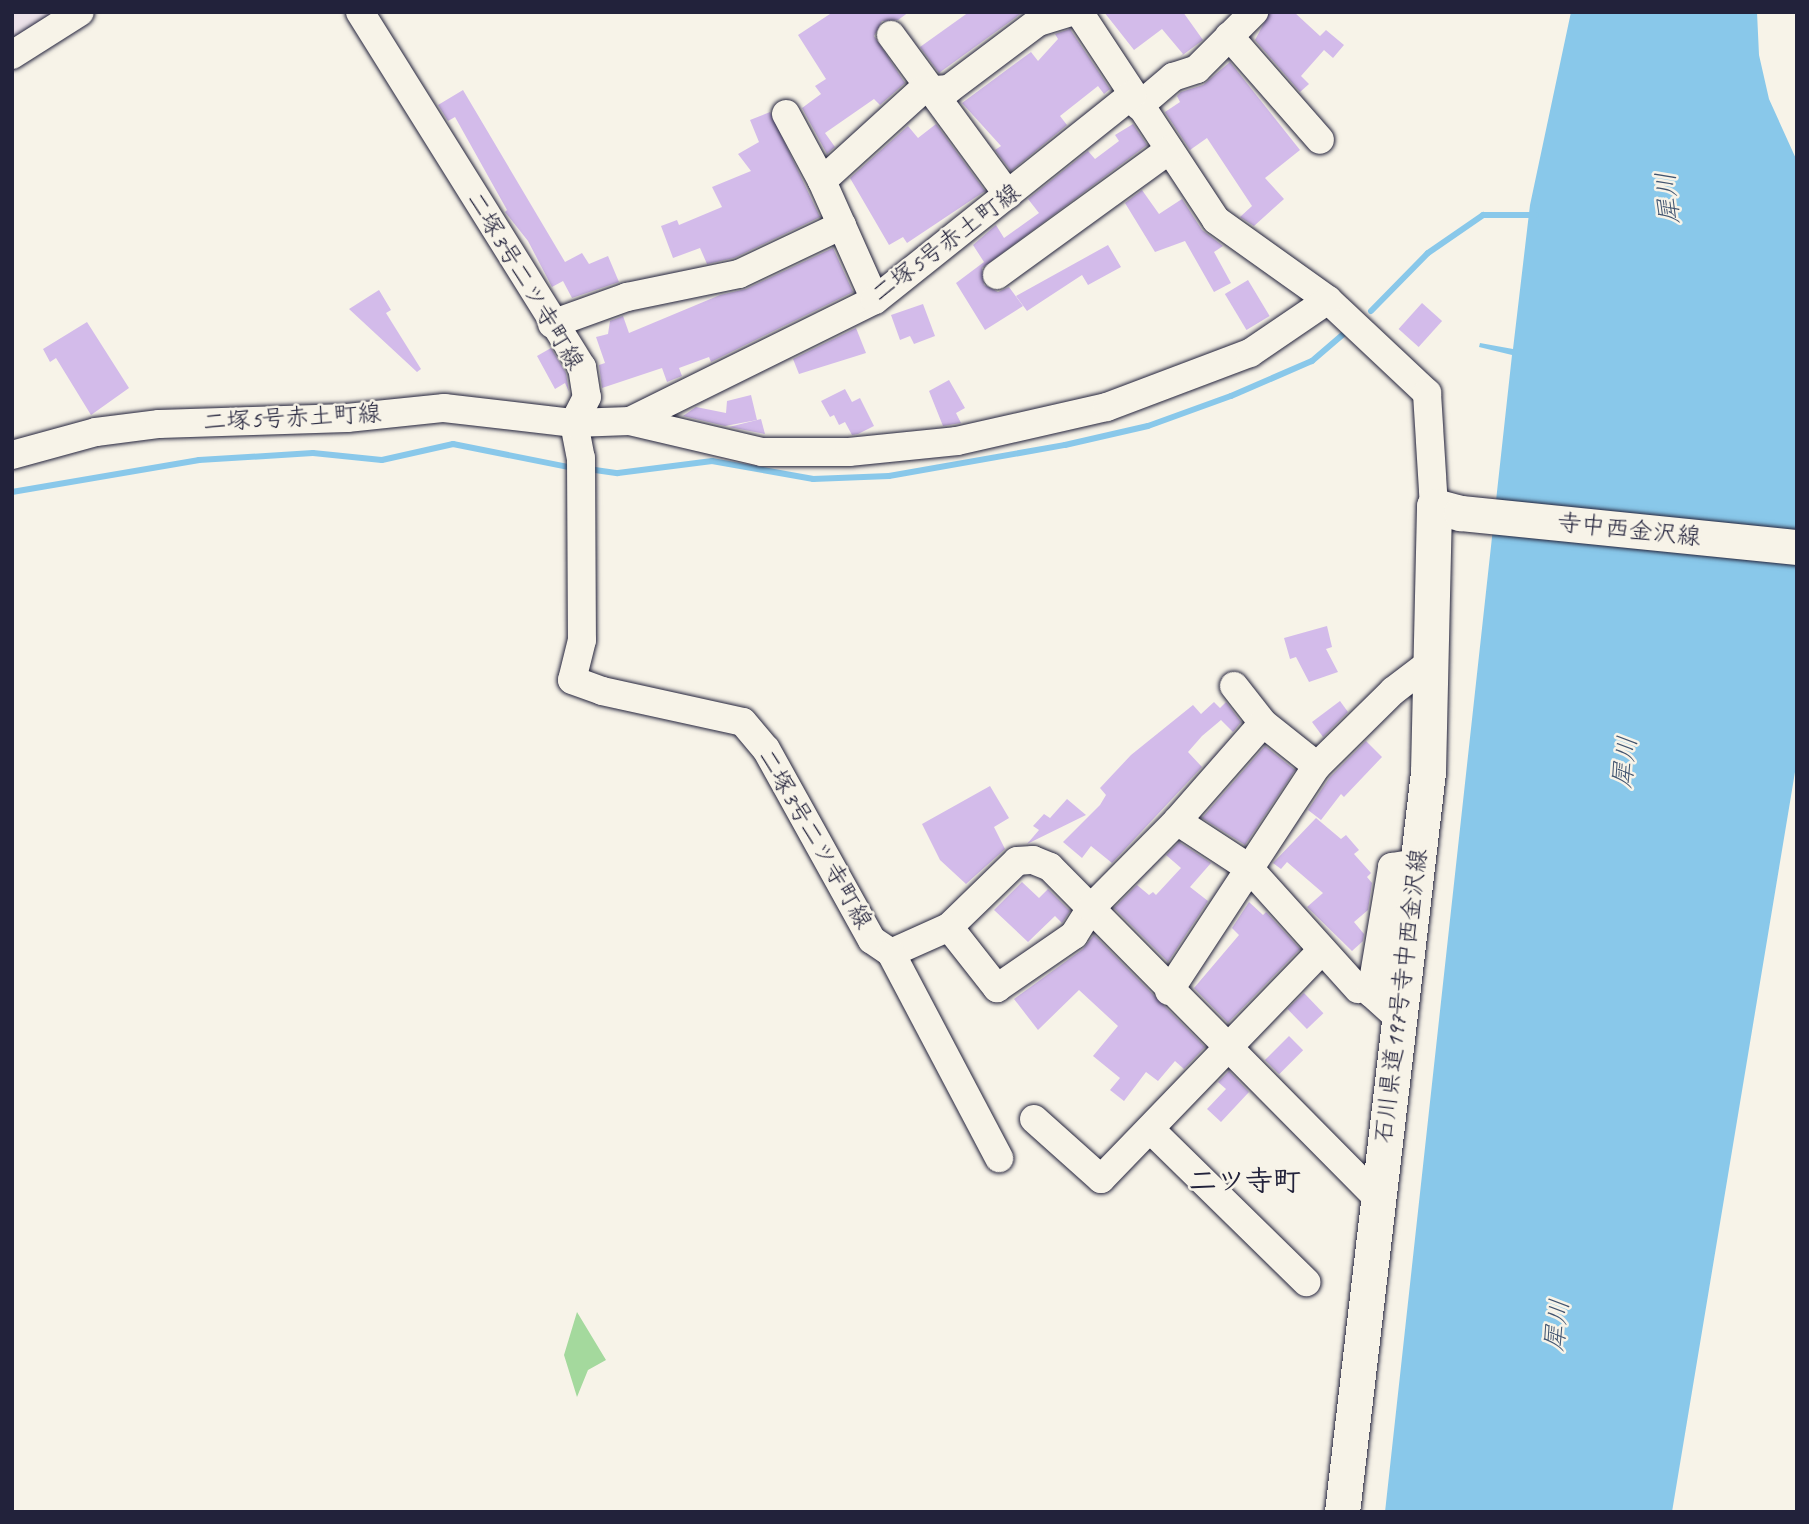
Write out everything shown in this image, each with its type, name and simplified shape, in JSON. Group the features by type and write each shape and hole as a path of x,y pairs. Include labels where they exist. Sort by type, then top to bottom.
{"main road":[{"name":"寺中西金沢線","path":"1447,509 1797,547"},
{"name":"石川県道197号寺中西金沢線","path":"1342,1512 1427,772 1432,662 1447,509"}],"street":[{"path":"12,55 80,12"},
{"name":"二塚3号二ツ寺町線","path":"360,12 552,324 582,367 587,397 574,423 581,470 582,640 572,680 602,691 743,722 766,749 872,940 891,953 949,927 1017,861 1033,860 1050,867 1227,1050 1378,1198"},
{"path":"822,181 921,91 949,89 1038,22 1069,12"},
{"path":"1079,12 1216,220 1328,300 1427,394 1447,509"},
{"name":"二塚5号赤土町線","path":"12,455 96,432 159,424 346,418 444,408 574,423 630,421 875,300 1008,195 1136,101 1173,77 1197,69 1254,12"},
{"path":"891,35 1008,195"},
{"path":"1230,36 1320,140"},
{"path":"786,114 822,181 875,300"},
{"path":"998,275 1169,150"},
{"path":"552,324 627,297 739,274 842,225"},
{"path":"630,421 762,452 849,452 957,441 1107,407 1198,373 1250,353 1328,300"},
{"path":"1169,990 1317,766 1392,691 1432,662"},
{"path":"1234,686 1263,723 1317,766"},
{"path":"949,927 997,988 1074,935 1091,908 1177,821 1263,723"},
{"path":"1177,821 1249,868 1357,989"},
{"path":"1034,1119 1101,1179 1321,951"},
{"path":"891,953 999,1158"},
{"path":"1150,1129 1306,1282"}],"shaded area":[{"path":"12,12 69,12 12,48"}],"green space":[{"path":"577,1312 606,1360 588,1370 577,1397 564,1355"}],"water":[{"name":"犀川","path":"1571,12 1757,12 1759,55 1769,99 1797,161 1797,760 1672,1512 1385,1512 1512,355 1479,347 1480,343 1513,349 1530,205"}],"building":[{"path":"833,12 909,12 898,20 882,21 874,36 905,83 880,105 874,99 825,133 835,147 827,154 802,108 821,94 815,86 826,79 798,35"},
{"path":"969,12 1023,12 939,73 920,47"},
{"path":"1104,12 1183,12 1203,40 1180,57 1183,54 1162,29 1134,50"},
{"path":"1270,12 1294,12 1320,36 1326,30 1344,45 1333,58 1324,50 1301,76 1309,84 1300,92 1255,40"},
{"path":"1070,29 1110,89 1104,94 1098,86 1060,116 1067,125 1011,171 995,150 1001,146 962,103 1031,52 1038,61 1058,39 1055,34"},
{"path":"1230,62 1300,150 1265,178 1284,199 1254,226 1240,217 1252,206 1207,138 1190,150 1165,112 1180,102 1177,96 1181,92 1203,85"},
{"path":"463,90 565,262 582,253 589,264 608,256 619,282 572,298 563,281 552,287 528,241 505,212 507,210 455,117 448,121 438,105"},
{"path":"770,112 820,217 734,258 707,264 700,248 673,258 661,226 677,220 679,225 722,207 712,187 751,171 738,154 759,142 750,120"},
{"path":"936,124 985,191 907,243 903,237 889,245 850,178 908,126 918,138"},
{"path":"1133,124 1147,145 982,268 984,285 998,292 1009,287 1023,306 985,330 956,283 984,262 973,245 996,225 1004,238 1039,213 1028,199 1088,151 1095,159 1119,141 1115,135"},
{"path":"1142,190 1159,214 1182,199 1202,230 1223,246 1214,252 1231,283 1214,292 1185,241 1155,252 1125,203"},
{"path":"1108,245 1121,267 1088,285 1082,275 1027,311 1016,296"},
{"path":"833,248 853,292 711,362 709,357 679,368 682,376 667,382 662,368 602,388 599,365 605,363 596,337 608,334 610,321 623,316 629,333 720,295 746,289"},
{"path":"1248,280 1270,316 1246,330 1225,294"},
{"path":"379,290 391,310 386,313 421,369 417,372 349,309"},
{"path":"1422,303 1442,321 1419,347 1399,329"},
{"path":"923,304 935,336 914,344 910,336 900,340 891,315"},
{"path":"87,322 129,388 91,415 56,358 50,362 43,349"},
{"path":"856,328 866,353 799,374 793,359"},
{"path":"551,348 566,373 569,392 565,383 555,389 537,356"},
{"path":"949,380 965,408 956,413 961,423 943,426 929,391"},
{"path":"845,389 852,402 860,398 874,426 852,435 845,422 839,425 834,415 830,417 821,401"},
{"path":"751,395 757,420 725,426 683,416 696,407 726,413 727,401"},
{"path":"761,419 765,434 729,427"},
{"path":"1327,626 1332,647 1326,649 1338,672 1309,682 1296,657 1290,659 1284,638"},
{"path":"1340,701 1348,712 1323,737 1312,722"},
{"path":"1214,702 1220,708 1226,702 1241,722 1233,732 1221,720 1202,736 1188,752 1202,767 1112,863 1091,846 1082,858 1063,842 1100,805 1106,795 1100,788 1131,755 1193,705 1201,714"},
{"path":"1366,741 1382,757 1344,797 1341,794 1321,820 1308,810 1330,777"},
{"path":"1265,746 1295,770 1245,845 1202,818"},
{"path":"990,786 1009,818 994,827 1005,849 966,884 940,860 922,824"},
{"path":"1067,799 1086,815 1027,844 1039,830 1033,826 1044,814 1050,818"},
{"path":"1316,818 1341,839 1346,835 1359,850 1354,854 1371,873 1367,877 1372,883 1368,910 1354,922 1364,934 1363,941 1352,951 1307,907 1323,893 1287,862 1281,869 1273,863"},
{"path":"1179,842 1211,863 1190,887 1208,901 1168,962 1114,908 1137,885 1149,895 1153,892 1156,895 1181,868 1166,855"},
{"path":"1022,882 1039,898 1048,889 1070,911 1062,923 1055,916 1028,942 994,910"},
{"path":"1249,902 1263,915 1266,912 1300,949 1228,1023 1194,988 1239,935 1232,928"},
{"path":"1094,935 1205,1047 1184,1069 1175,1061 1158,1081 1146,1072 1124,1101 1110,1090 1120,1078 1093,1056 1118,1026 1079,990 1038,1030 1014,999 1083,949"},
{"path":"1304,993 1323,1013 1307,1029 1287,1009"},
{"path":"1289,1036 1303,1050 1279,1074 1265,1060"},
{"path":"1229,1071 1249,1092 1221,1122 1207,1109 1226,1089 1218,1082"}],"waterway":[{"path":"1371,311 1428,253 1483,215 1536,215"},
{"path":"588,469 618,473 712,461 813,479 889,476 1065,445 1148,426 1231,396 1312,361 1348,330"},
{"path":"12,492 199,460 313,453 382,460 453,444 573,468"}],"district":[{"name":"二ツ寺町","path":"1245,1181"}]}
